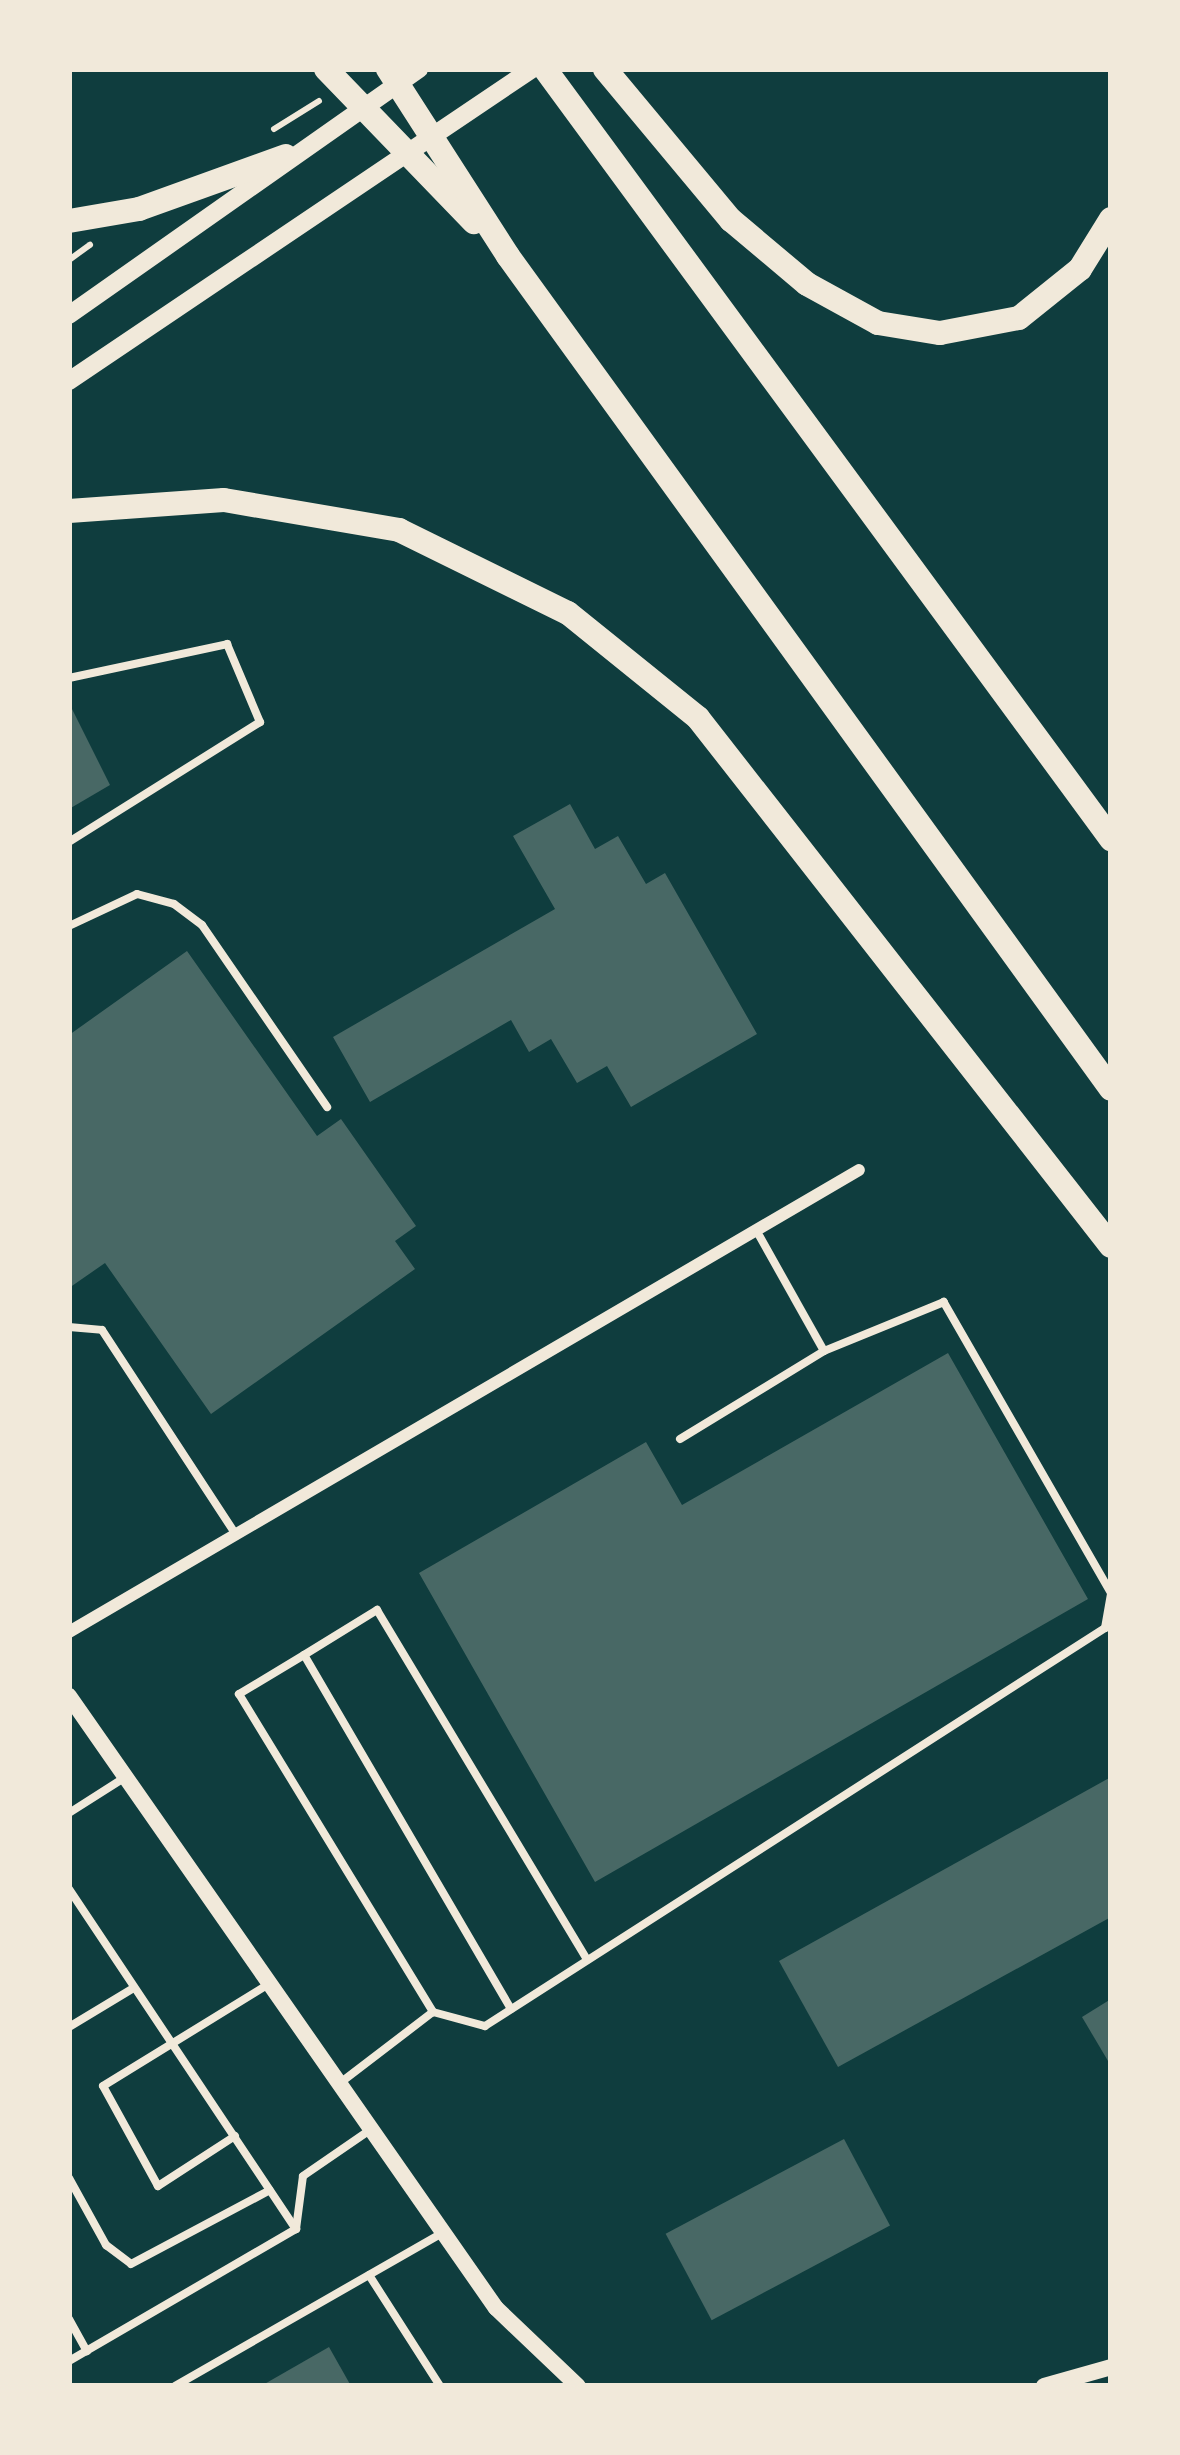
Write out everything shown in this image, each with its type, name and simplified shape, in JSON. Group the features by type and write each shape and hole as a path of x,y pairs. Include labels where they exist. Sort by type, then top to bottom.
{"highway":[{"path":"326,69 508,256"},
{"path":"388,69 508,256 1111,1089"},
{"path":"545,69 1111,839"},
{"path":"605,69 731,220 807,284 878,323 940,333 1019,317 1080,268 1111,219"},
{"path":"69,221 139,209 294,150"},
{"path":"69,511 224,500 399,530 568,613 698,718 1111,1246"}],"main road":[{"path":"69,315 294,150 418,69"},
{"path":"69,381 336,194 532,69"}],"street":[{"path":"69,1632 860,1170"},
{"path":"69,1696 496,2308 578,2386"},
{"path":"1044,2386 1111,2368"}],"lane":[{"path":"69,678 227,644 260,722 69,842"},
{"path":"69,926 137,894 174,904 202,926 327,1107"},
{"path":"756,1230 824,1351"},
{"path":"587,1960 377,1610 239,1694 433,2012 461,2027 511,2009 1105,1628 1111,1593 944,1302 824,1351 680,1439"},
{"path":"69,1327 102,1330 235,1533"},
{"path":"304,1655 511,2009"},
{"path":"69,1813 125,1778"},
{"path":"69,1889 167,2046 235,2136 296,2229"},
{"path":"235,2136 158,2186 103,2086 268,1985"},
{"path":"69,2027 132,1989"},
{"path":"339,2084 433,2012"},
{"path":"296,2229 304,2176 372,2129"},
{"path":"69,2178 106,2245 131,2264 270,2190"},
{"path":"69,2361 296,2229"},
{"path":"175,2386 446,2231"},
{"path":"369,2275 440,2386"},
{"path":"69,2319 87,2350"}],"building":[{"path":"69,703 110,785 69,809"},
{"path":"570,804 595,849 618,836 646,884 665,873 757,1034 631,1107 607,1066 577,1083 551,1039 529,1052 511,1020 370,1102 333,1037 555,909 513,836"},
{"path":"187,951 317,1136 341,1119 416,1226 395,1241 415,1269 211,1414 105,1263 69,1288 69,1035"},
{"path":"948,1353 1088,1599 595,1882 419,1573 646,1442 682,1505"},
{"path":"1111,1777 1111,1917 838,2067 779,1961"},
{"path":"1111,1999 1111,2066 1082,2017"},
{"path":"844,2139 890,2226 712,2320 666,2234"},
{"path":"329,2347 351,2386 261,2386"}]}
